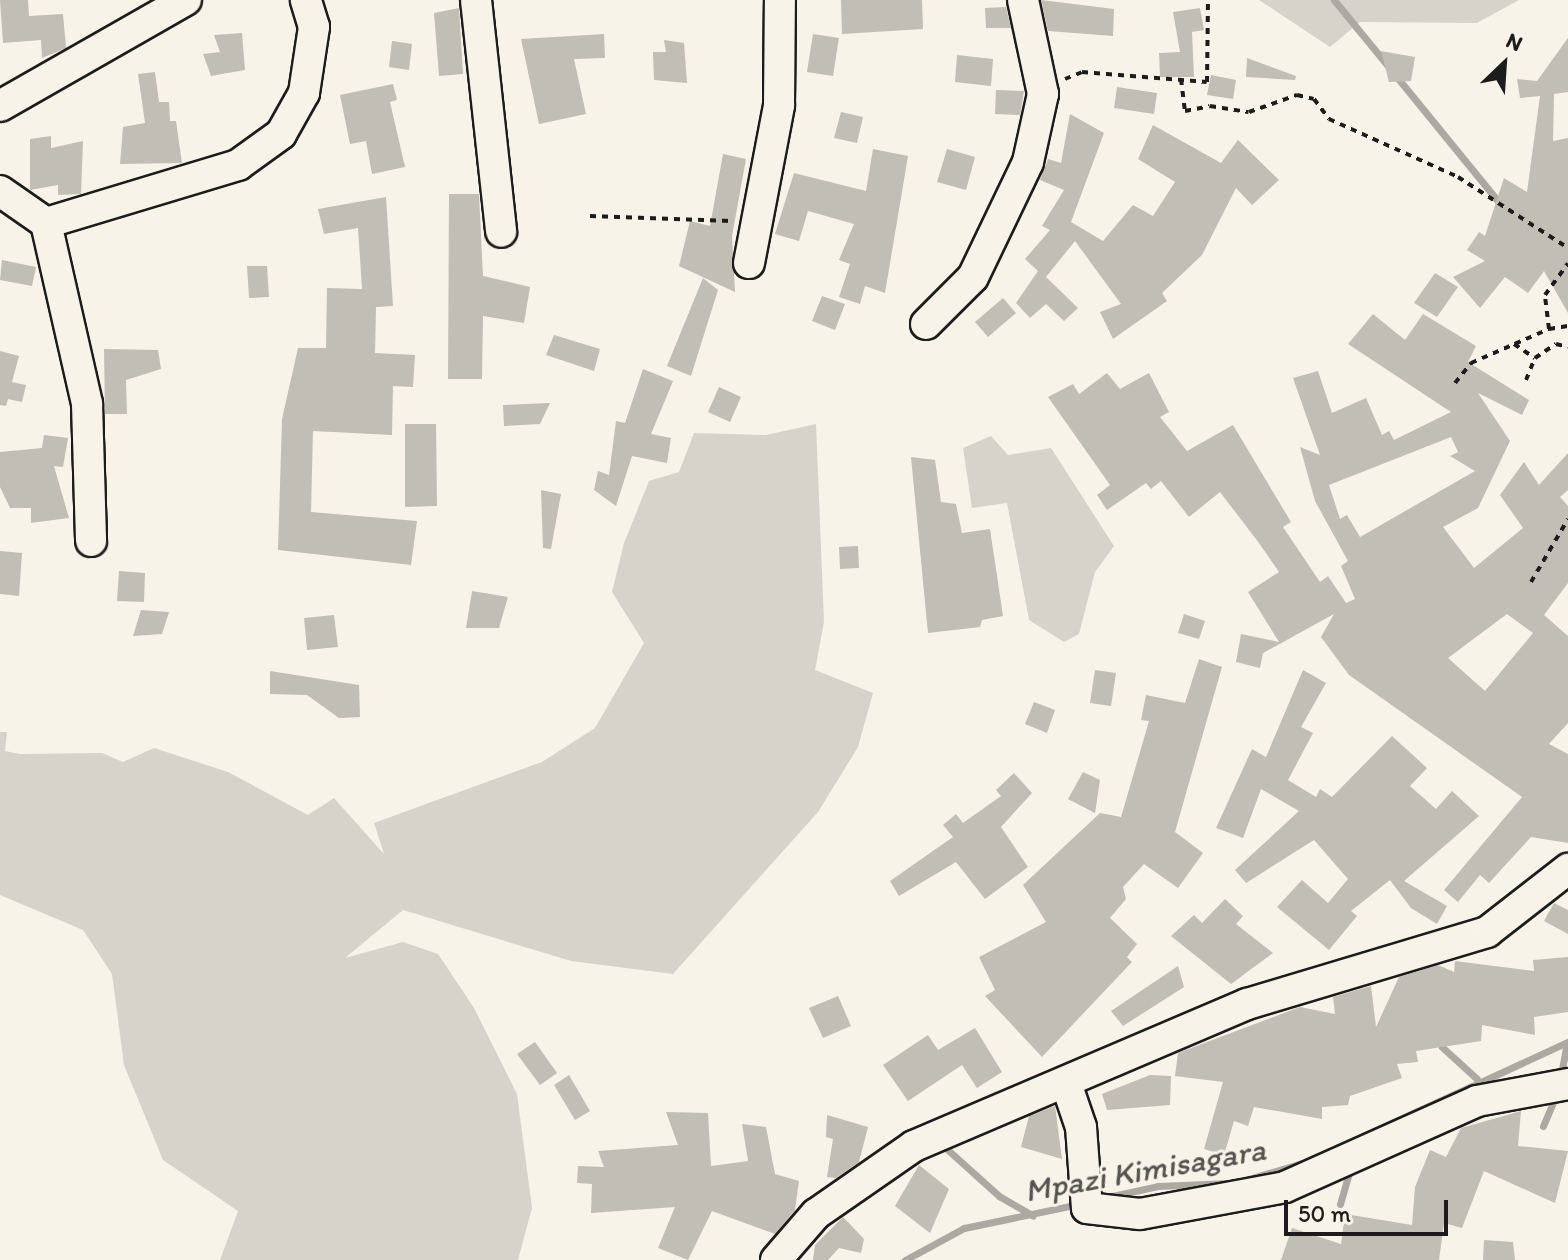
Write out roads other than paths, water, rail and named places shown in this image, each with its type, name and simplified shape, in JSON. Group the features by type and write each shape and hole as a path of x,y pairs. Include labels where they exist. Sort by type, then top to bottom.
{"street":[{"path":"0,106 186,0"},
{"path":"46,223 238,165 281,134 304,93 314,27 306,0"},
{"path":"476,0 501,232"},
{"path":"749,263 779,105 780,0"},
{"path":"926,324 973,277 1028,162 1043,94 1023,0"},
{"path":"0,191 46,223 87,404 91,541"},
{"path":"776,1260 816,1214 914,1146 1247,1004 1465,942 1520,911 1568,869"},
{"path":"1066,1083 1081,1127 1087,1208 1126,1214 1285,1187 1477,1101 1568,1084"}],"waterway":[{"path":"1334,0 1388,66"},
{"path":"1396,76 1502,206"},
{"name":"Mpazi Kimisagara","path":"1361,1137 1568,1042"},
{"path":"1560,1079 1567,1044"},
{"path":"1442,1047 1477,1079"},
{"path":"1543,1126 1556,1095"},
{"path":"939,1142 999,1196 1033,1216"},
{"name":"Mpazi Kimisagara","path":"1245,1180 1306,1162"},
{"path":"1340,1204 1350,1168"},
{"name":"Mpazi Kimisagara","path":"1103,1198 1158,1186 1229,1183"},
{"name":"Mpazi Kimisagara","path":"905,1260 964,1228 1079,1204"}]}
